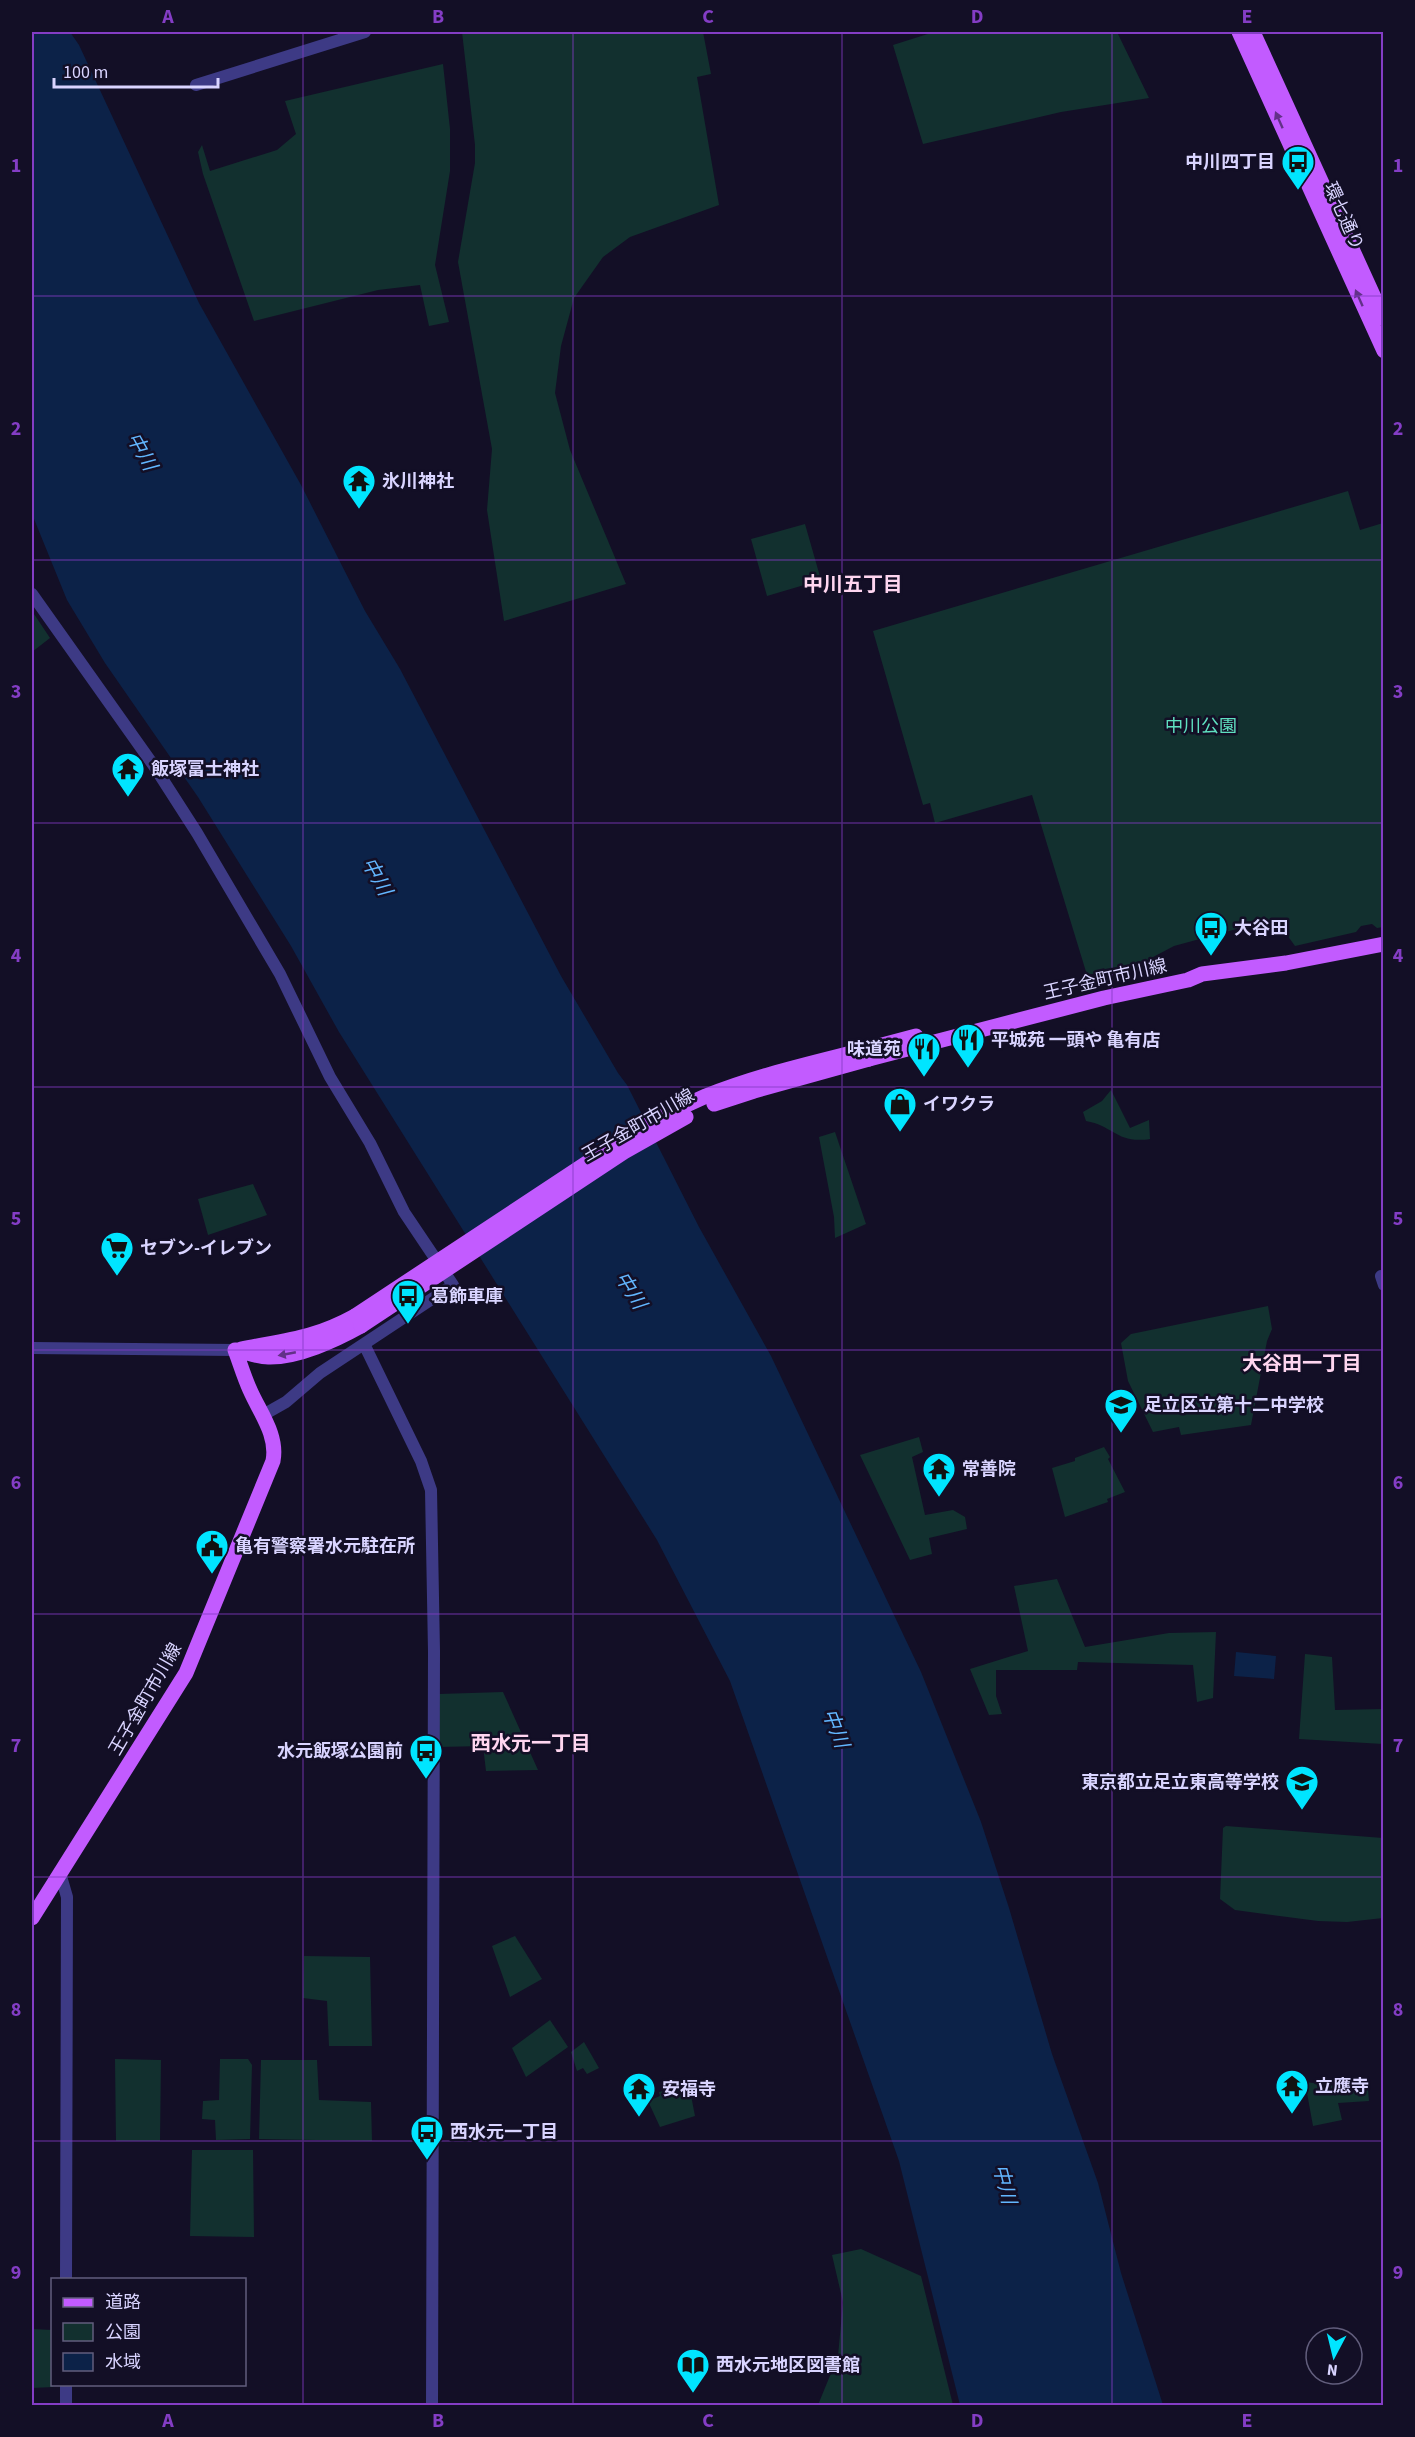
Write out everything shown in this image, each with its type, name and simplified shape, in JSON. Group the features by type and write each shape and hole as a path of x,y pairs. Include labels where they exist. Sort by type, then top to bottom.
{"main road":[{"name":"環七通り","path":"1239,32 1383,351"},
{"name":"環七通り","path":"1253,32 1383,319"},
{"name":"王子金町市川線","path":"235,1350 268,1357 325,1344 624,1152 668,1125 711,1105 868,1054 1188,980 1202,974 1286,963 1383,944"},
{"name":"王子金町市川線","path":"32,1918 165,1709 194,1658 273,1461 273,1438 248,1385 235,1350"}],"street":[{"path":"196,85 365,32"},
{"path":"32,594 154,766 197,833 280,974 330,1077 370,1143 404,1212 453,1285 320,1373 286,1402 263,1415"},
{"path":"364,1344 420,1461 431,1490 434,1651 432,2406"},
{"path":"32,1348 235,1350"},
{"path":"60,1873 67,1890 66,2278"},
{"path":"66,2386 66,2406"}],"green space":[{"path":"462,32 703,32 711,74 697,77 719,205 630,237 603,257 574,298 561,346 555,393 570,450 626,584 504,621 487,510 492,449 458,262 475,163"},
{"path":"934,32 1117,32 1149,98 1061,112 923,144 893,45"},
{"path":"443,64 450,129 450,171 435,265 449,322 429,326 420,285 378,290 254,321 203,174 198,152 202,145 210,171 277,150 296,134 285,101"},
{"name":"中川公園","path":"1348,491 1360,530 1383,523 1383,927 1377,928 1372,924 1361,926 1356,932 1295,946 1282,928 1266,921 1174,946 1136,966 1087,975 1032,795 935,823 930,803 923,805 873,631"},
{"path":"805,524 821,580 767,596 751,539"},
{"path":"32,611 50,638 32,652"},
{"path":"1111,1090 1130,1128 1149,1120 1150,1139 1130,1139 1086,1121 1083,1112 1102,1101"},
{"path":"835,1132 866,1224 835,1238 834,1217 819,1137"},
{"path":"253,1184 267,1215 208,1235 198,1199"},
{"path":"1268,1306 1272,1329 1267,1341 1251,1425 1181,1435 1179,1427 1153,1432 1128,1381 1121,1343 1131,1334"},
{"path":"919,1437 923,1452 912,1457 925,1515 953,1510 965,1517 967,1529 929,1538 932,1554 910,1560 860,1455"},
{"path":"1104,1447 1125,1492 1107,1499 1108,1502 1065,1517 1052,1468 1075,1461 1075,1458"},
{"path":"1057,1579 1085,1647 1169,1633 1216,1632 1213,1698 1197,1702 1193,1665 1078,1662 1077,1670 996,1670 996,1696 1002,1714 989,1715 970,1669 1028,1651 1014,1586"},
{"path":"1305,1654 1332,1657 1335,1710 1383,1709 1383,1744 1299,1739"},
{"path":"503,1692 538,1770 486,1771 483,1746 439,1747 439,1694"},
{"path":"1226,1826 1383,1838 1383,1918 1347,1922 1318,1921 1235,1910 1220,1899 1223,1828"},
{"path":"515,1936 542,1979 510,1997 492,1946"},
{"path":"304,1956 370,1957 372,2046 329,2046 327,2001 303,1998"},
{"path":"550,2020 568,2047 526,2077 512,2048"},
{"path":"584,2042 599,2068 587,2074 583,2068 577,2071 571,2052"},
{"path":"115,2059 161,2060 160,2141 116,2141"},
{"path":"220,2059 248,2059 252,2065 250,2139 216,2140 215,2120 202,2119 203,2101 219,2100"},
{"path":"261,2060 317,2060 319,2100 371,2102 372,2141 259,2139"},
{"path":"1305,2082 1368,2090 1369,2101 1338,2103 1342,2120 1313,2126"},
{"path":"689,2085 695,2116 660,2127 648,2101 660,2096 659,2092"},
{"path":"192,2150 253,2150 254,2237 190,2236"},
{"path":"861,2249 921,2276 953,2405 818,2405 838,2356 843,2302 832,2255"},
{"path":"32,2329 51,2330 51,2386 53,2387 32,2388"}],"water":[{"name":"中川","path":"32,32 70,32 79,45 199,303 301,485 365,611 400,669 561,976 627,1085 699,1227 771,1356 921,1672 981,1822 1052,2054 1098,2183 1121,2273 1163,2405 960,2405 899,2161 730,1681 657,1540 339,1032 291,946 198,797 105,663 67,600 32,514"},
{"path":"1236,1652 1276,1656 1274,1679 1234,1676"}],"place":[{"name":"中川四丁目","path":"1298,191"},
{"name":"氷川神社","path":"359,510"},
{"name":"飯塚冨士神社","path":"128,798"},
{"name":"大谷田","path":"1211,957"},
{"name":"平城苑 一頭や 亀有店","path":"968,1069"},
{"name":"味道苑","path":"924,1078"},
{"name":"イワクラ","path":"900,1133"},
{"name":"セブン-イレブン","path":"117,1277"},
{"name":"葛飾車庫","path":"408,1325"},
{"name":"足立区立第十二中学校","path":"1121,1434"},
{"name":"常善院","path":"939,1498"},
{"name":"亀有警察署水元駐在所","path":"212,1575"},
{"name":"水元飯塚公園前","path":"426,1780"},
{"name":"東京都立足立東高等学校","path":"1302,1811"},
{"name":"立應寺","path":"1292,2115"},
{"name":"安福寺","path":"639,2118"},
{"name":"西水元一丁目","path":"427,2161"},
{"name":"西水元地区図書館","path":"693,2394"}],"district":[{"name":"中川五丁目","path":"853,584"},
{"name":"大谷田一丁目","path":"1302,1363"},
{"name":"西水元一丁目","path":"531,1743"}]}
